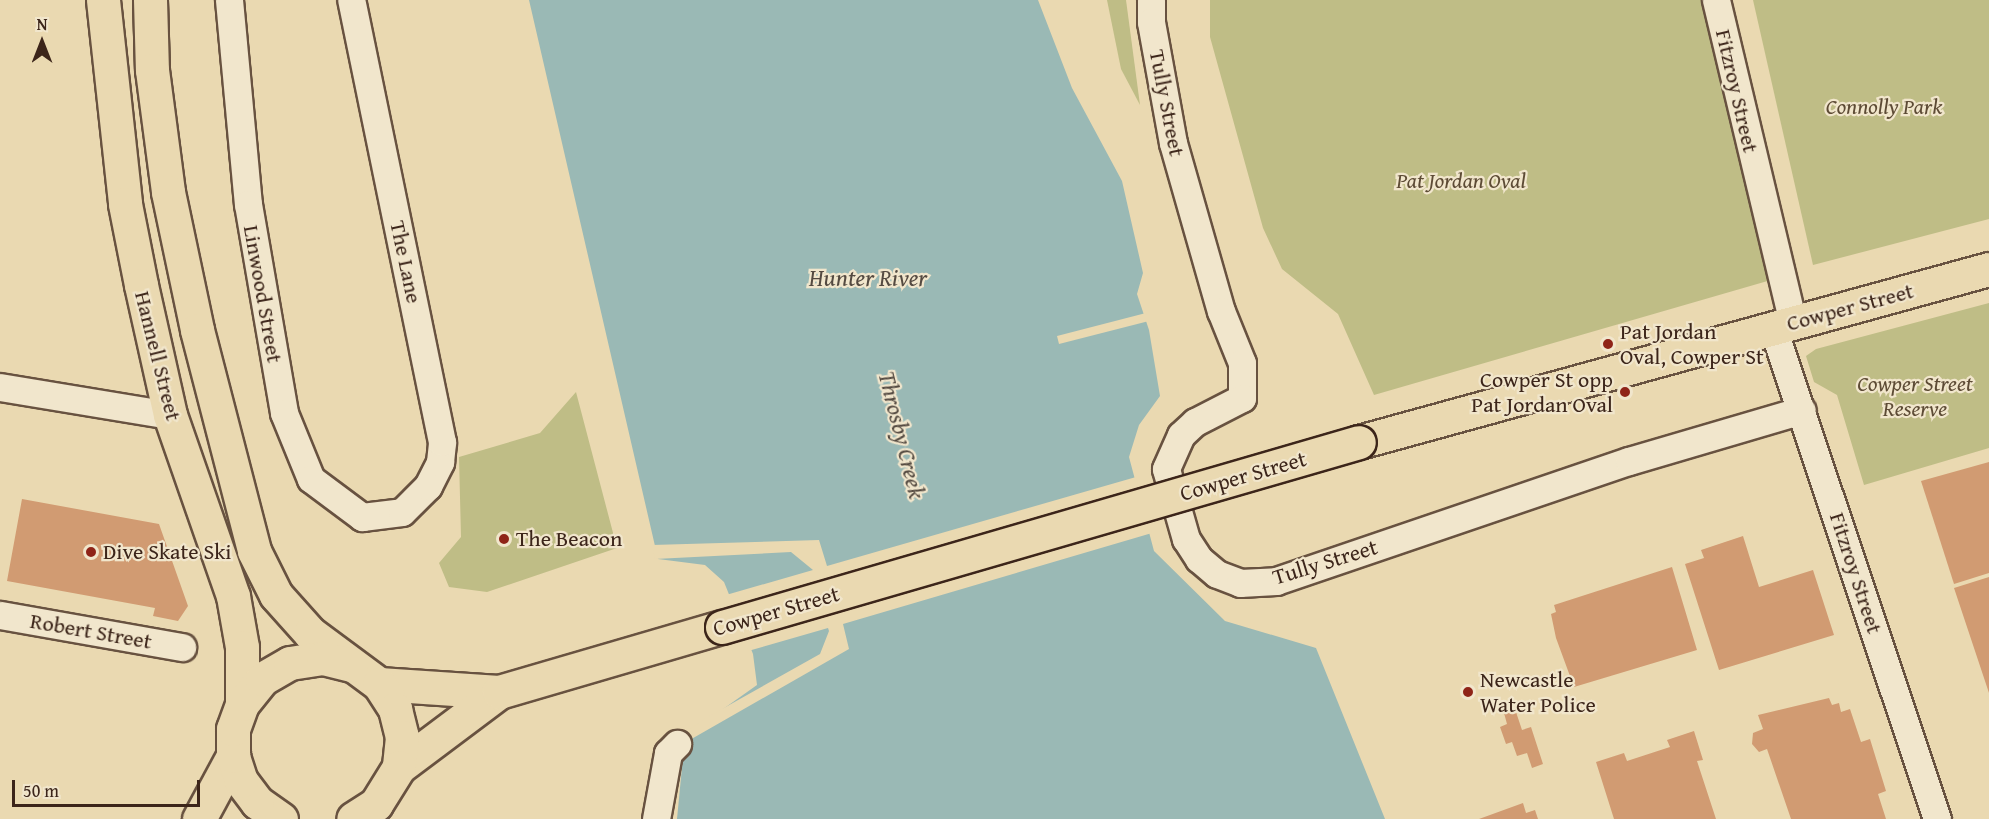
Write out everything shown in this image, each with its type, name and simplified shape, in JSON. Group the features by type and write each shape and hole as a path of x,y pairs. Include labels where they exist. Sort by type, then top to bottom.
{"main road":[{"name":"Hannell Street","path":"103,0 125,204 170,415 233,596 242,647 242,705"},
{"name":"Hannell Street","path":"150,0 152,70 168,192 240,506 254,551 276,595 310,633 367,675"},
{"name":"Cowper Street","path":"396,773 499,692 1359,442 1989,269"},
{"name":"Cowper Street","path":"242,705 262,679 290,663 323,658 367,675 499,692"},
{"path":"367,675 398,718 402,737 390,819"},
{"path":"242,705 233,729 233,756 241,780 252,795 278,818"},
{"path":"199,819 233,756"},
{"path":"353,819 376,804 396,773"}],"street":[{"name":"Linwood Street","path":"229,0 248,204 284,413 311,478 362,517 402,512"},
{"name":"The Lane","path":"351,0 442,442 440,462 428,486 402,512"},
{"name":"Tully Street","path":"1151,0 1151,22 1173,143 1221,311 1242,363 1242,398 1195,422 1181,435 1166,469 1186,539 1199,559 1217,574 1240,583 1276,581 1629,461 1802,410"},
{"name":"Fitzroy Street","path":"1716,0 1802,410 1937,819"},
{"path":"0,387 170,415"},
{"name":"Robert Street","path":"0,615 183,647"},
{"path":"656,819 668,753 677,744"}],"green space":[{"path":"1107,0 1126,0 1140,105 1121,69"},
{"name":"Pat Jordan Oval","path":"1210,0 1703,0 1771,280 1374,395 1338,314 1282,269 1263,228 1210,37"},
{"name":"Connolly Park","path":"1753,0 1989,0 1989,219 1813,265"},
{"name":"Cowper Street Reserve","path":"1989,303 1989,448 1864,485 1837,395 1814,382 1806,356 1816,349"},
{"path":"576,392 617,548 487,592 449,587 439,563 461,537 459,457 540,433"}],"water":[{"name":"Hunter River","path":"529,0 1038,0 1072,88 1122,181 1143,273 1137,294 1149,330 1160,396 1139,425 1129,457 1154,551 1225,621 1316,648 1385,819 677,819 685,736 757,685 753,654 724,582 705,565 658,559"}],"pier":[{"path":"1146,313 1149,321 1059,344 1057,336"},
{"path":"1136,477 1152,533 843,624 849,649 681,745 683,734 706,718 820,654 829,631 828,628 748,651 726,595 813,570 791,552 655,559 652,545 819,540 827,566"}],"building":[{"path":"1989,462 1989,573 1954,584 1921,481"},
{"name":"Dive Skate Ski","path":"22,499 159,524 188,606 178,621 153,616 155,608 7,581"},
{"path":"1743,536 1759,587 1813,570 1834,635 1719,670 1685,564 1704,558 1701,550"},
{"path":"1672,567 1697,650 1574,687 1556,638 1551,614 1556,612 1554,605"},
{"path":"1989,577 1989,693 1954,588"},
{"path":"1829,698 1832,705 1839,703 1841,712 1850,709 1861,742 1870,739 1886,791 1878,794 1886,819 1791,819 1767,749 1759,752 1752,744 1753,733 1763,729 1758,715"},
{"path":"1515,709 1522,730 1531,727 1543,764 1532,768 1527,753 1517,756 1512,742 1506,744 1500,727 1507,724 1504,713"},
{"path":"1694,731 1703,760 1697,761 1716,819 1614,819 1596,762 1624,753 1627,761 1670,747 1667,740"},
{"path":"1523,803 1526,813 1535,810 1538,819 1479,819"}],"place":[{"name":"Pat Jordan Oval, Cowper St","path":"1608,344"},
{"name":"Cowper St opp Pat Jordan Oval","path":"1625,392"},
{"name":"The Beacon","path":"504,539"},
{"name":"Dive Skate Ski","path":"91,552"},
{"name":"Newcastle Water Police","path":"1468,692"}],"water label":[{"name":"Throsby Creek","path":"902,435"}]}
